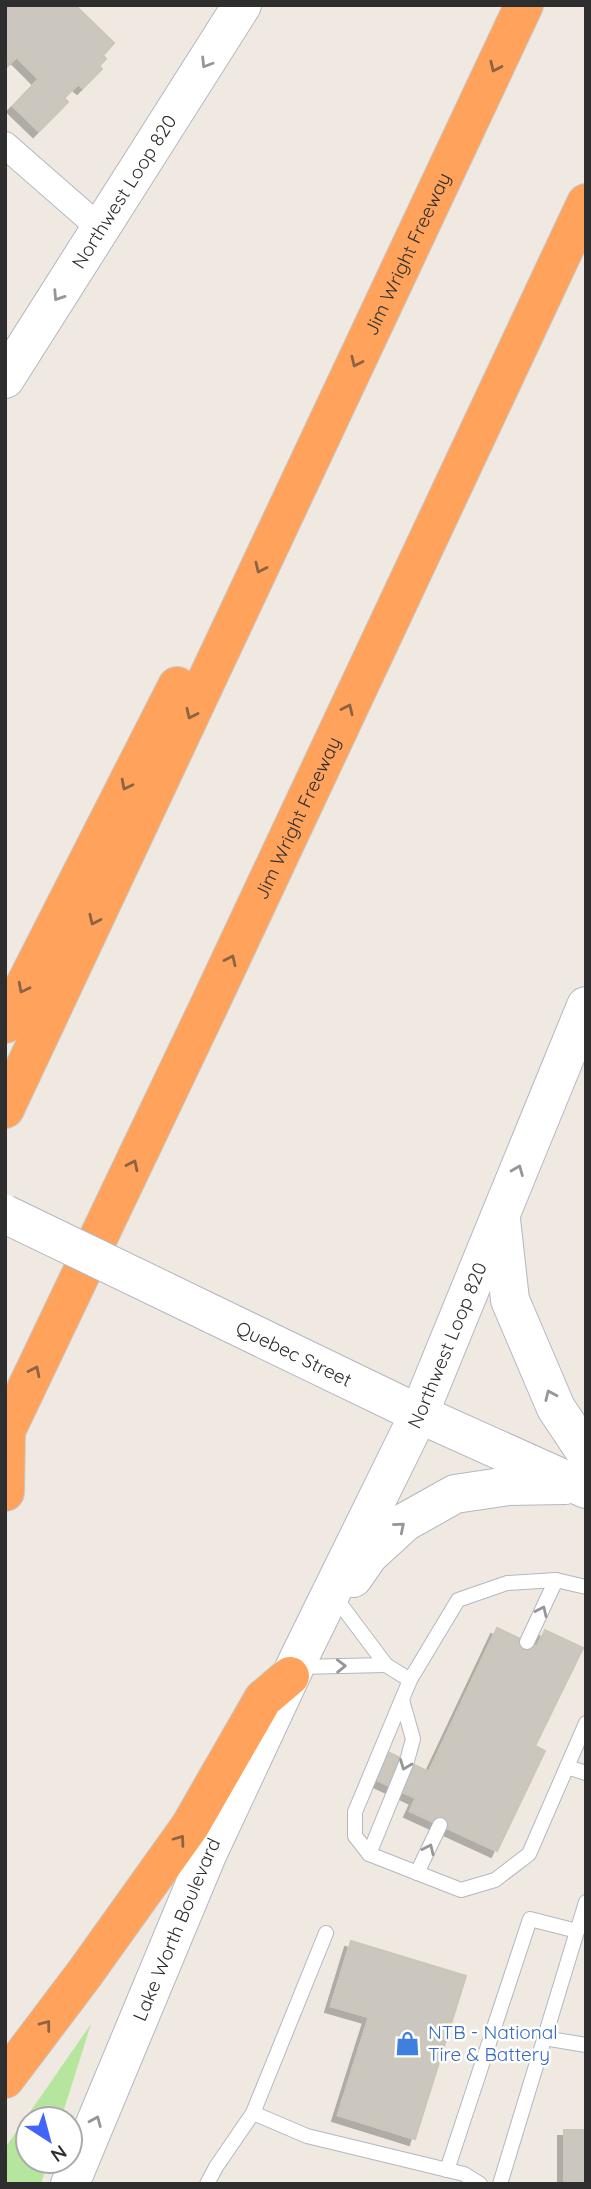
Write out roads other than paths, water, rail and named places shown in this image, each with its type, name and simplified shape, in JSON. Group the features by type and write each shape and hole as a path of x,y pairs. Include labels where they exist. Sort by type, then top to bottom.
{"highway":[{"name":"Jim Wright Freeway","path":"5,1109 524,5"},
{"name":"Jim Wright Freeway","path":"5,1432 207,1010 586,204"},
{"path":"5,1024 176,687 220,653"},
{"path":"5,1432 5,1492"},
{"path":"5,2079 190,1826 263,1699 295,1667"}],"main road":[{"name":"Northwest Loop 820","path":"5,379 243,5"},
{"name":"Northwest Loop 820","path":"295,1667 419,1414 586,1006"},
{"name":"Quebec Street","path":"5,1214 419,1414 583,1476"},
{"path":"295,1667 369,1555 405,1522 455,1494 583,1476 510,1300 500,1214"},
{"name":"Lake Worth Boulevard","path":"70,2184 207,1855 295,1667"}],"street":[{"path":"5,145 101,229"}],"lane":[{"path":"527,1642 556,1580"},
{"path":"586,1587 556,1580 507,1583 458,1600 402,1700 355,1812 355,1836 369,1854 461,1890 495,1880 529,1854 586,1723"},
{"path":"338,1601 386,1665 411,1680"},
{"path":"295,1667 386,1665"},
{"path":"369,1854 407,1761 413,1739 402,1700"},
{"path":"566,1767 586,1773"},
{"path":"417,1873 440,1825"},
{"path":"500,2184 586,1902"},
{"path":"447,2170 530,1919 577,1931"},
{"path":"207,2184 215,2167 253,2113 326,1933"},
{"path":"544,2038 586,2046"},
{"path":"253,2113 307,2136 464,2174 480,2184"}],"place":[{"name":"NTB - National Tire & Battery","path":"408,2043"}]}
